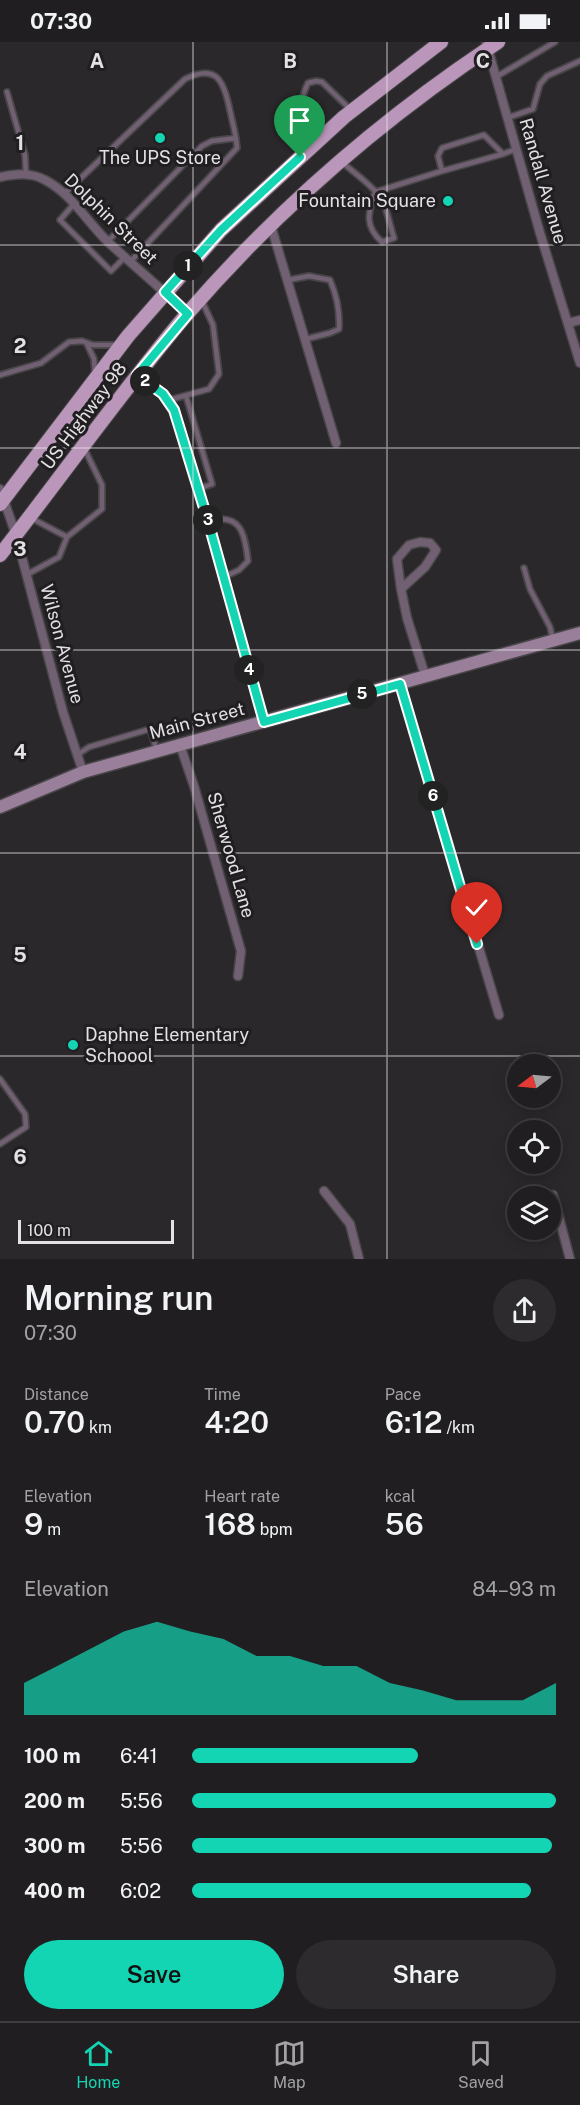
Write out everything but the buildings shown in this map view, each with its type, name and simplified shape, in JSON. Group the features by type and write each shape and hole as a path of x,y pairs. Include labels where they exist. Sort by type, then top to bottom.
{"main road":[{"name":"US Highway 98","path":"1,498 165,292 221,230 311,146 441,42"},
{"name":"US Highway 98","path":"0,555 137,375 226,271 310,188 341,161 490,44"},
{"name":"Main Street","path":"0,807 83,772 580,633"}],"street":[{"name":"Randall Avenue","path":"490,44 516,150 580,363"},
{"name":"Dolphin Street","path":"0,177 26,175 45,180 64,194 108,241 188,314"},
{"path":"271,226 336,443"},
{"path":"568,323 580,320"},
{"path":"137,375 163,394 174,410 208,521 264,722"},
{"name":"Wilson Avenue","path":"1,498 16,535 63,712 83,772"},
{"path":"401,589 425,567 436,550 430,543 420,542 409,545 397,560 401,589 407,618 425,675"},
{"path":"400,684 499,1015"},
{"name":"Sherwood Lane","path":"180,745 241,951 238,976"},
{"path":"324,1191 350,1224 359,1259"},
{"path":"561,1225 570,1259"}],"lane":[{"path":"496,76 555,42"},
{"path":"507,118 533,109 540,84 547,76 580,61"},
{"path":"64,194 185,79 206,72 217,76 224,85 237,148 129,258 111,271 60,220 74,204"},
{"path":"311,146 303,128 302,93 308,83 322,82 352,111"},
{"path":"7,92 25,155 26,175"},
{"path":"442,171 438,156 442,148 484,135 503,154"},
{"path":"108,241 202,146 212,141 236,138"},
{"path":"375,192 516,150"},
{"path":"341,161 375,192 381,198 394,238 382,242 374,234 367,214 375,192"},
{"path":"288,280 309,276 330,279 334,289 340,310 339,329 306,339"},
{"path":"167,401 209,389 219,374 213,326 201,299"},
{"path":"0,375 41,363 69,342 122,345"},
{"path":"87,344 94,359 96,378"},
{"path":"186,396 212,484 198,489"},
{"path":"26,575 59,557 67,537 102,509 102,485 83,446"},
{"path":"30,517 67,537"},
{"path":"208,521 222,517 230,520 241,527 246,540 248,561 239,570 224,577"},
{"path":"524,568 530,589 550,627 553,640"},
{"path":"77,755 89,747 150,729 157,751"},
{"path":"0,1079 26,1114 26,1127 0,1144"}],"place":[{"name":"The UPS Store","path":"160,138"},
{"name":"Fountain Square","path":"448,201"},
{"name":"Daphne Elementary Schoool","path":"73,1045"}],"route":[{"path":"300,157 221,230 165,292 188,314 137,375 163,394 174,410 208,521 264,722 400,684 477,944"}]}
